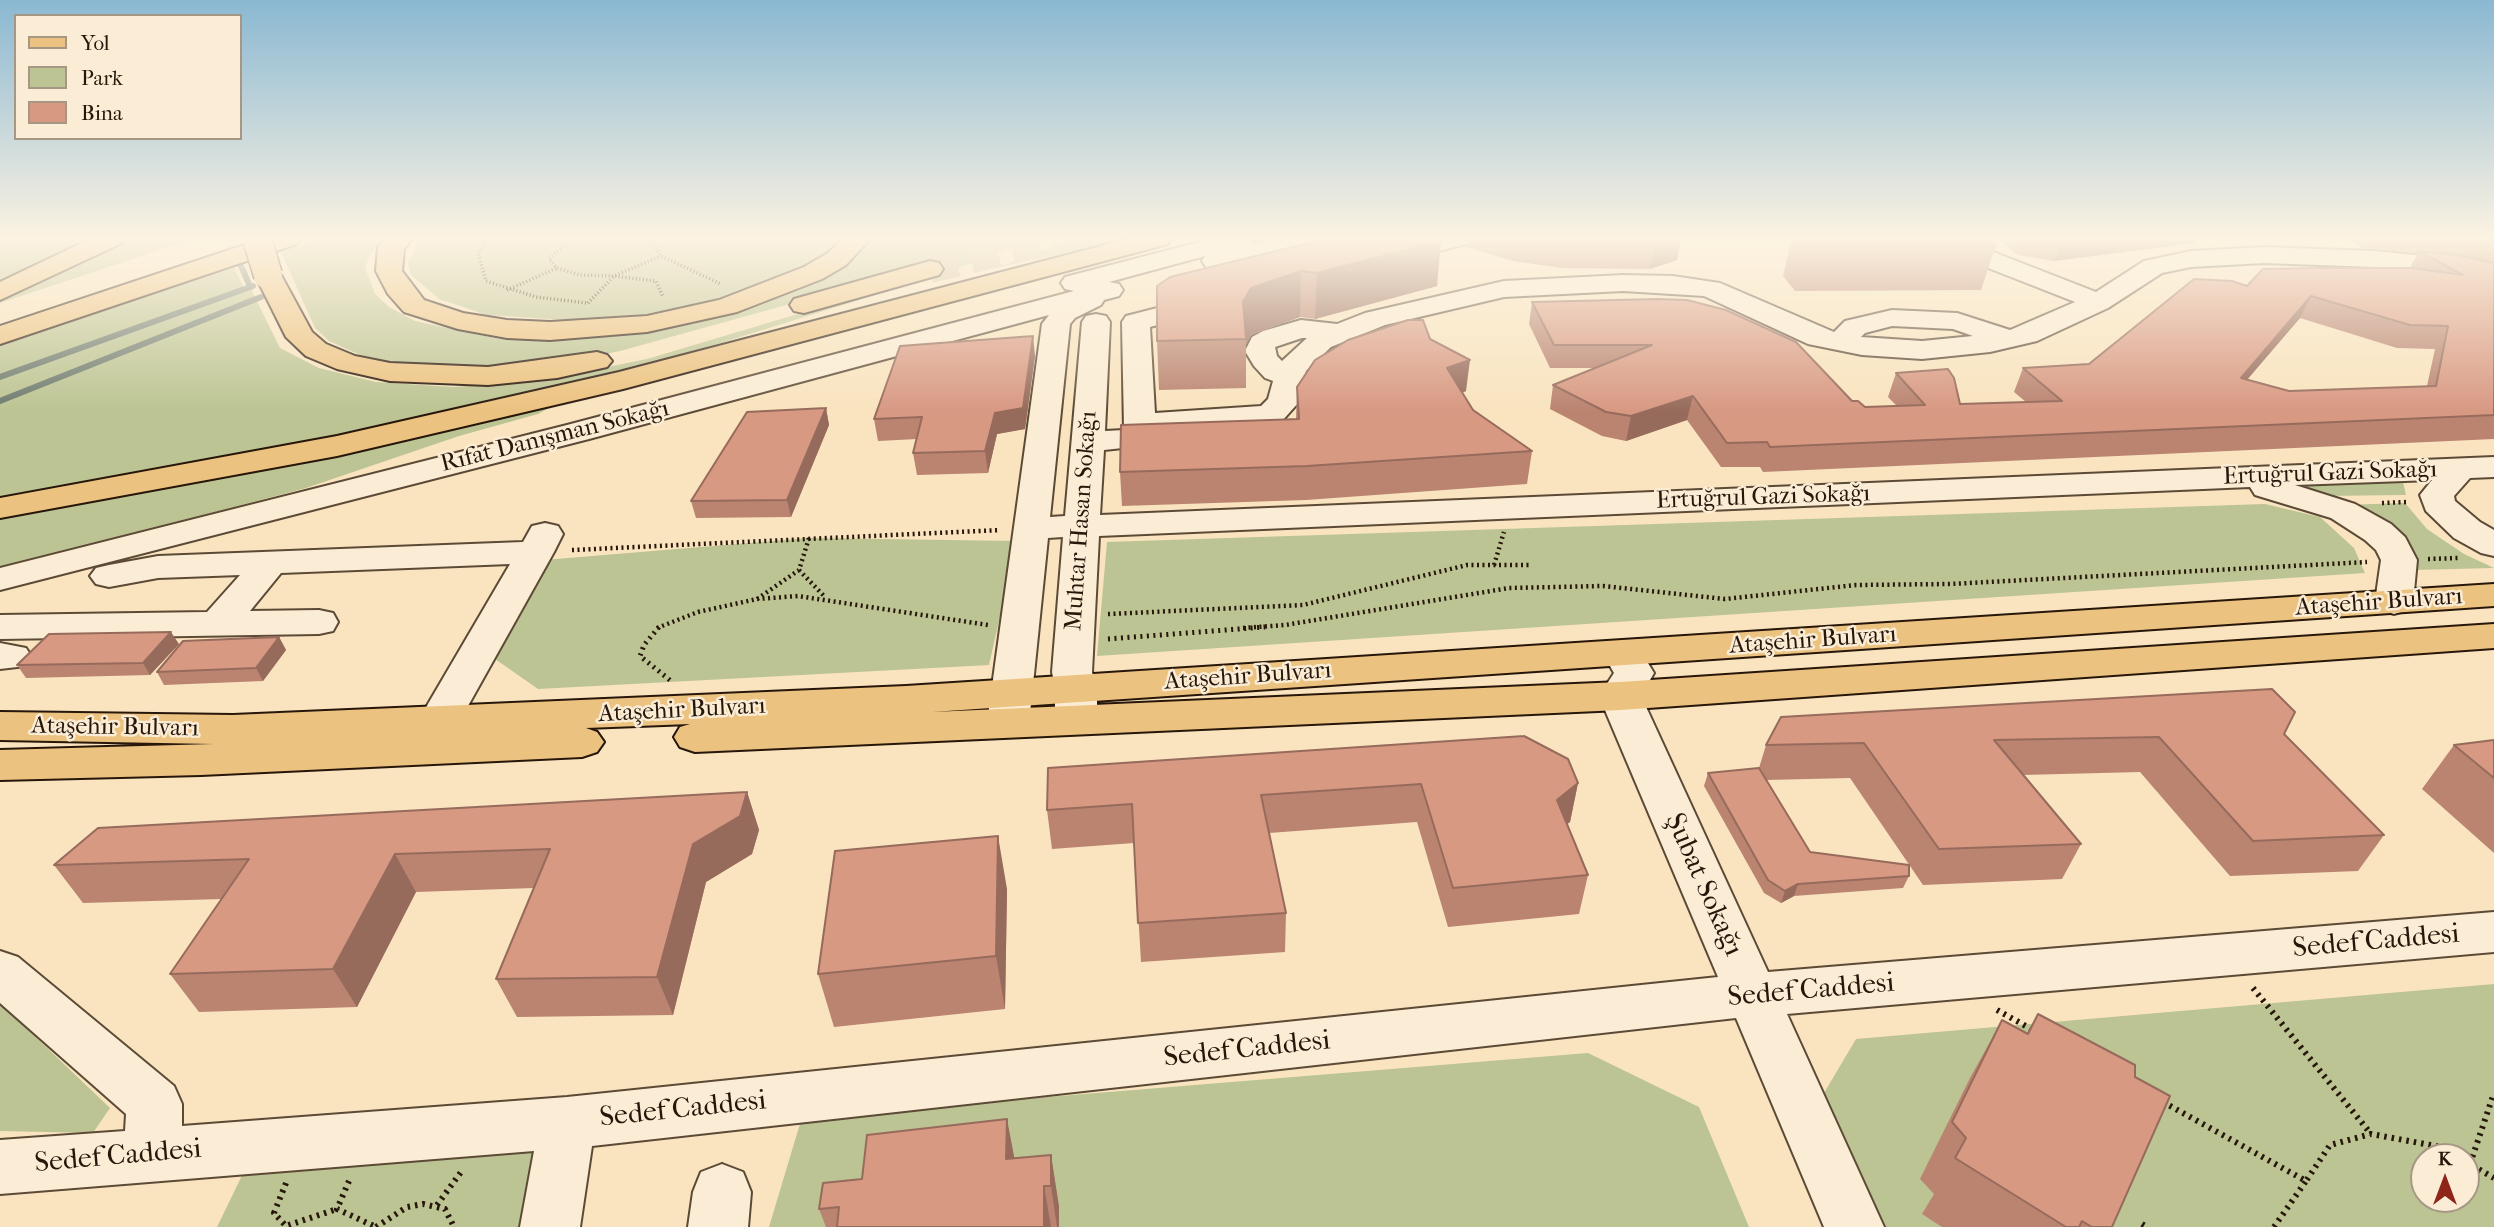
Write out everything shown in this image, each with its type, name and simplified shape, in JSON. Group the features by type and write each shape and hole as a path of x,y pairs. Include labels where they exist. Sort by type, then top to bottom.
{"main road":[{"path":"0,315 57,296"},
{"path":"0,335 116,296"},
{"path":"279,296 300,337 316,349 347,363 390,372 488,376 557,369 670,345 837,296"},
{"path":"405,296 414,306 458,321 507,329 550,331 646,324 727,306 753,296"},
{"path":"695,360 893,296"},
{"path":"0,508 337,446 623,380 939,296"},
{"name":"Ataşehir Bulvarı","path":"1622,675 2394,602 2494,595"},
{"name":"Ataşehir Bulvarı","path":"0,765 201,760 1076,704 1622,675 2494,636"},
{"name":"Ataşehir Bulvarı","path":"0,726 233,730 439,721 1011,708"}],"street":[{"path":"319,497 435,451 631,394 1016,296"},
{"name":"Rıfat Danışman Sokağı","path":"0,579 1087,296"},
{"name":"Rıfat Danışman Sokağı","path":"1080,317 1102,296"},
{"name":"Rıfat Danışman Sokağı","path":"1080,317 1142,296"},
{"path":"1087,442 1140,438 1136,322 1232,296"},
{"path":"1140,423 1262,416 1280,406 1288,376 1308,350 1337,333 1419,296"},
{"path":"1730,296 1797,331 1840,343 1855,327 1892,318 1957,321 2009,340 2027,335 2107,296"},
{"path":"2083,296 2098,302"},
{"path":"1030,312 1080,317"},
{"name":"Muhtar Hasan Sokağı","path":"1011,708 1056,324 1080,317 1087,442 1072,672 1076,704"},
{"path":"1288,376 1276,372 1264,360 1260,351 1262,343 1301,329 1337,333"},
{"path":"2477,468 2437,495 2438,504 2467,530 2480,552"},
{"name":"Ertuğrul Gazi Sokağı","path":"1032,528 2477,468"},
{"path":"2217,479 2284,492 2343,511 2378,532 2392,545 2399,560 2394,602"},
{"path":"0,603 117,574 158,567 271,562 541,542"},
{"path":"439,721 541,542"},
{"path":"216,625 271,562"},
{"path":"4,647 216,625 319,622"},
{"name":"Şubat Sokağı","path":"1622,675 1752,995 1854,1227"},
{"name":"Sedef Caddesi","path":"0,1167 153,1153 567,1123 1752,995 2494,932"},
{"path":"0,972 154,1104 153,1153"},
{"path":"550,1227 567,1123"}],"path":[{"path":"533,296 557,302 601,302"},
{"path":"588,303 594,296"},
{"path":"652,299 667,296"},
{"path":"1494,565 1511,509"},
{"path":"541,542 809,538 1032,528"},
{"path":"757,600 799,570 809,538"},
{"path":"1075,629 1285,625 1509,588 1602,586 1725,599 1856,585 1950,584 2399,560 2480,552"},
{"path":"1075,629 1303,605 1467,565 1529,565"},
{"path":"799,570 826,598"},
{"path":"679,687 640,656 644,645 658,627 698,612 757,600 798,596 826,598 999,627"},
{"path":"2226,955 2371,1134"},
{"path":"1941,979 2036,1032"},
{"path":"2475,1143 2494,1093"},
{"path":"2153,1097 2306,1181"},
{"path":"2274,1227 2330,1145 2371,1134 2420,1143"},
{"path":"337,1209 369,1137"},
{"path":"302,1142 274,1213 285,1226 337,1209 376,1227 407,1207 423,1204 445,1209 451,1216 454,1227"}],"green space":[{"path":"4,296 20,296 0,303 0,298"},
{"path":"147,296 255,296 280,348 319,368 376,382 453,387 538,381 647,359 857,296 871,296 627,372 239,456 0,500 0,344"},
{"path":"301,296 377,296 389,307 415,321 499,339 567,340 724,315 767,296 818,296 620,351 571,361 472,368 406,365 360,355 329,341 315,328"},
{"path":"436,296 726,296 646,314 566,320 487,315"},
{"path":"562,401 538,414 459,436 306,488 0,569 0,517"},
{"path":"2403,482 2406,495 2321,496 2291,486"},
{"path":"2405,503 2427,529 2464,554 2494,568 2414,570 2341,505"},
{"path":"2265,504 2320,517 2354,548 2365,573 1097,656 1107,542"},
{"path":"809,538 1017,541 989,665 538,689 495,659 544,560"},
{"path":"2494,984 2494,1227 1885,1227 1824,1093 1856,1039"},
{"path":"0,1003 110,1108 93,1133 0,1131"},
{"path":"1588,1053 1699,1107 1749,1227 769,1227 802,1117"},
{"path":"464,1145 542,1153 533,1227 217,1227 249,1161"}],"building":[{"path":"1157,296 1246,296 1243,302 1246,339 1157,341"},
{"path":"2173,296 2311,296 2241,378 2289,391 2436,386 2448,326 2410,325 2312,296 2494,296 2494,415 1770,447 1767,442 1727,443 1693,396 1631,416 1606,412 1553,385 1652,345 1554,345 1532,302 1687,300 1726,310 1796,342 1852,401 1858,401 1865,407 1925,405 1896,373 1948,369 1954,378 1960,404 2062,401 2023,368 2089,364"},
{"path":"1408,320 1423,320 1430,339 1470,360 1447,368 1473,410 1532,451 1307,466 1120,472 1121,425 1299,419 1297,387 1315,360 1348,340"},
{"path":"1033,336 1023,408 995,413 985,451 913,453 922,417 874,419 900,346"},
{"path":"826,408 787,500 691,501 747,412"},
{"path":"171,632 143,663 17,665 49,634"},
{"path":"279,637 256,668 157,672 183,641"},
{"path":"2272,689 2295,712 2284,734 2384,835 2253,841 2159,737 1994,740 2081,844 1939,849 1864,743 1766,745 1781,717"},
{"path":"1524,736 1568,759 1578,783 1557,800 1588,875 1453,888 1421,784 1261,795 1286,913 1138,923 1132,804 1047,810 1048,768"},
{"path":"2494,740 2494,778 2454,745"},
{"path":"1759,768 1810,852 1909,865 1909,876 1798,884 1785,891 1768,880 1708,773"},
{"path":"747,792 740,816 693,844 657,977 496,979 550,849 395,854 333,969 170,974 249,859 54,865 98,828"},
{"path":"998,836 996,956 818,974 835,851"},
{"path":"2038,1014 2135,1065 2135,1077 2170,1096 2112,1227 2092,1227 2082,1221 2079,1227 2066,1227 1955,1158 1966,1138 1952,1122 2002,1020 2028,1034"},
{"path":"1007,1119 1006,1159 1051,1155 1051,1186 1044,1186 1044,1227 837,1227 839,1207 819,1209 823,1183 862,1179 867,1135"}],"waterway":[{"path":"0,377 224,296"},
{"path":"0,401 261,297"}]}
